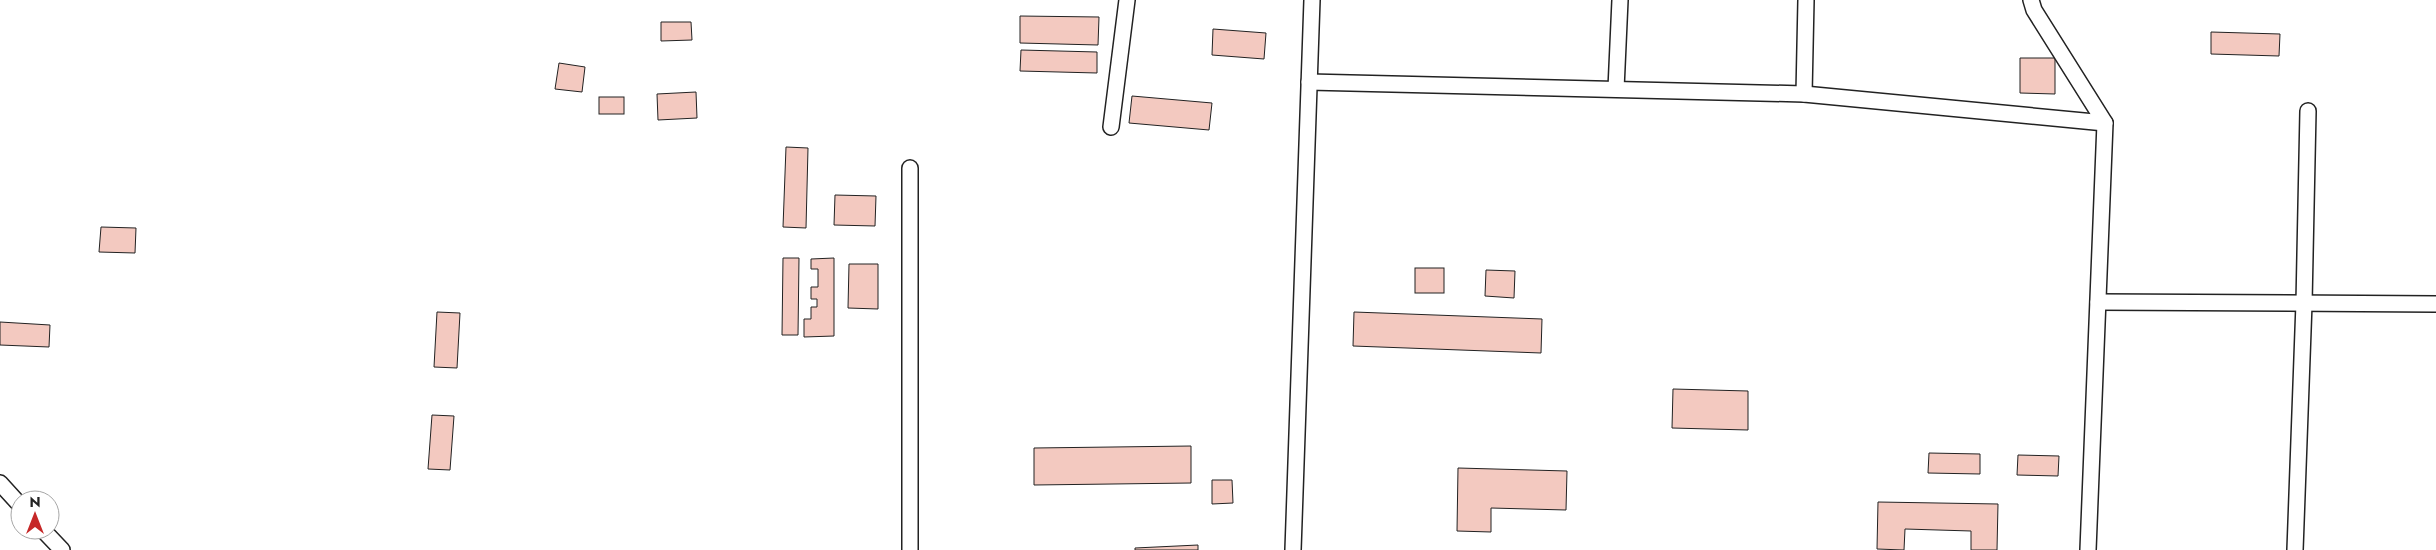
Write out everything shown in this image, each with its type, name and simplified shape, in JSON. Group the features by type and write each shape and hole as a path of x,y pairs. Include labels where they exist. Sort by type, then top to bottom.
{"street":[{"path":"1111,127 1127,0"},
{"path":"1293,550 1312,0"},
{"path":"1616,89 1620,0"},
{"path":"1804,94 1806,0"},
{"path":"2031,0 2034,10 2105,123 2088,550"},
{"path":"1309,82 1804,94 2105,123"},
{"path":"2295,550 2304,303 2308,111"},
{"path":"910,168 910,550"},
{"path":"2098,302 2436,304"},
{"path":"0,483 10,494"},
{"path":"52,540 62,550"}],"building":[{"path":"1020,16 1099,17 1098,45 1020,43"},
{"path":"661,22 691,22 692,40 661,41"},
{"path":"1213,29 1266,33 1264,59 1212,55"},
{"path":"2211,32 2280,34 2279,56 2211,54"},
{"path":"1021,50 1097,52 1097,73 1020,71"},
{"path":"2020,58 2055,58 2055,94 2020,93"},
{"path":"559,63 585,67 582,92 555,89"},
{"path":"696,92 697,118 658,120 657,94"},
{"path":"1132,96 1212,103 1209,130 1129,123"},
{"path":"599,97 624,97 624,114 599,114"},
{"path":"786,147 808,148 806,228 783,227"},
{"path":"835,195 876,196 875,226 834,225"},
{"path":"101,227 136,228 135,253 99,252"},
{"path":"783,258 799,258 798,335 782,335"},
{"path":"834,258 834,336 804,337 804,319 811,319 811,307 817,307 817,299 811,299 811,287 818,287 818,269 811,269 811,259"},
{"path":"849,264 878,264 878,309 848,308"},
{"path":"1415,268 1444,268 1444,293 1415,293"},
{"path":"1486,270 1515,271 1514,298 1485,296"},
{"path":"437,312 460,313 457,368 434,367"},
{"path":"1354,312 1542,319 1541,353 1353,346"},
{"path":"0,322 50,325 49,347 0,345"},
{"path":"1673,389 1748,391 1748,430 1672,428"},
{"path":"432,415 454,416 450,470 428,469"},
{"path":"1191,446 1191,483 1034,485 1034,448"},
{"path":"1929,453 1980,454 1980,474 1928,473"},
{"path":"2018,455 2059,456 2058,476 2017,475"},
{"path":"1458,468 1567,471 1566,510 1491,508 1491,532 1457,531"},
{"path":"1212,480 1232,480 1233,503 1212,504"},
{"path":"1878,502 1998,504 1997,550 1971,550 1971,531 1905,529 1904,550 1877,549"},
{"path":"1198,545 1198,550 1135,550 1135,548"}]}
